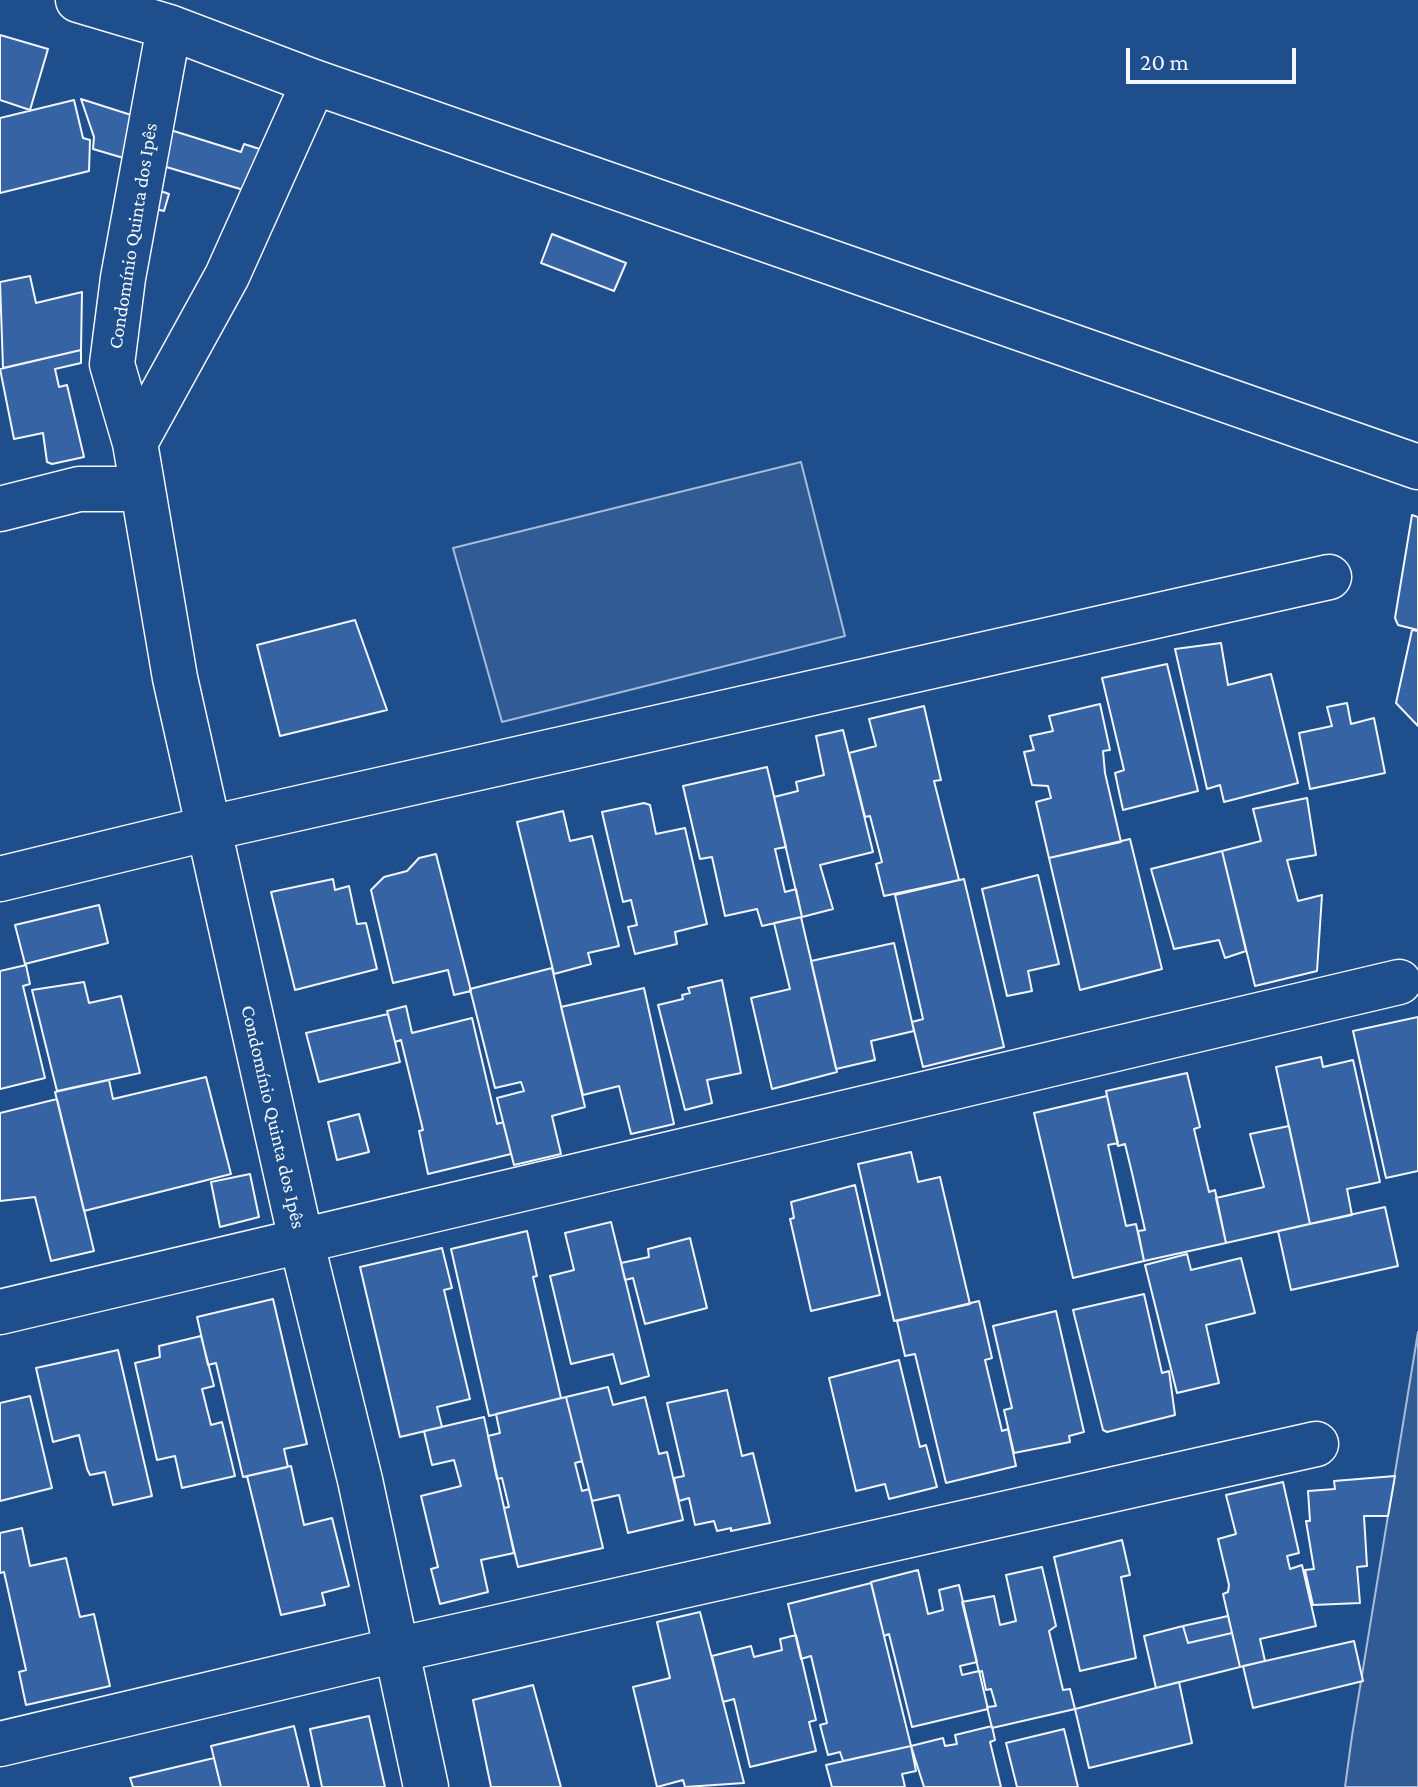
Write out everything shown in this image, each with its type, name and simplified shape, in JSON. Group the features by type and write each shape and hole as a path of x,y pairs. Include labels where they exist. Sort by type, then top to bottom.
{"street":[{"path":"78,0 169,27 314,82 1418,467"},
{"name":"Condomínio Quinta dos Ipês","path":"169,27 123,278 112,364 135,443 175,678 426,1787"},
{"path":"135,443 227,276 314,82"},
{"path":"0,509 79,489 142,489"},
{"path":"0,879 210,828 1329,577"},
{"path":"0,1312 1399,982"},
{"path":"0,1744 396,1650 1316,1444"}],"shaded area":[{"path":"801,462 845,636 502,722 453,548"},
{"path":"1418,1332 1418,1787 1345,1787 1352,1736"}],"building":[{"path":"0,35 48,49 30,110 0,100"},
{"path":"81,99 150,121 137,162 93,149 94,137"},
{"path":"74,100 83,138 90,140 89,171 0,193 0,118"},
{"path":"164,128 241,152 244,144 269,152 257,194 153,163"},
{"path":"152,188 169,194 164,211 146,207"},
{"path":"552,234 626,263 614,291 541,263"},
{"path":"30,276 36,303 82,292 81,350 3,368 0,282"},
{"path":"81,350 81,363 55,369 59,387 67,385 84,457 52,464 47,462 43,433 14,439 0,369"},
{"path":"1412,515 1418,517 1418,630 1398,625 1395,618"},
{"path":"355,620 387,710 280,736 257,645"},
{"path":"1412,630 1418,631 1418,726 1396,703"},
{"path":"1221,643 1228,685 1271,674 1298,783 1224,802 1220,785 1207,789 1175,649"},
{"path":"1167,664 1198,791 1123,810 1115,773 1124,770 1102,678"},
{"path":"1347,703 1351,724 1374,718 1385,773 1310,789 1299,733 1332,726 1327,707"},
{"path":"1100,704 1110,750 1103,751 1105,773 1121,842 1049,858 1036,802 1051,798 1048,786 1032,785 1024,752 1034,750 1030,736 1053,731 1049,716"},
{"path":"924,706 941,780 934,781 959,880 884,896 876,864 882,862 870,816 865,817 849,753 876,746 869,719"},
{"path":"843,730 873,852 820,865 833,909 802,917 774,797 798,791 796,782 824,775 816,736"},
{"path":"767,767 786,847 775,849 785,892 796,889 802,917 762,926 757,909 725,916 712,857 700,859 683,786"},
{"path":"1307,798 1316,855 1287,860 1298,901 1322,895 1317,971 1255,986 1222,851 1261,841 1253,809"},
{"path":"644,803 650,805 656,834 685,828 707,924 675,932 677,944 635,954 628,927 637,925 631,900 623,902 602,812"},
{"path":"563,811 570,841 592,836 619,946 588,953 591,964 554,974 517,822"},
{"path":"1130,839 1162,969 1080,990 1049,858"},
{"path":"1222,851 1246,951 1225,958 1219,940 1174,949 1151,869"},
{"path":"436,854 471,991 454,995 448,970 393,983 371,890 384,877 407,871 419,858"},
{"path":"1038,875 1059,964 1028,971 1032,991 1007,996 982,889"},
{"path":"333,879 335,890 349,886 357,924 366,923 377,969 295,990 271,892"},
{"path":"964,879 1004,1047 923,1067 912,1022 923,1019 895,895"},
{"path":"99,905 108,943 25,964 15,925"},
{"path":"801,917 837,1072 772,1089 751,998 790,989 774,923"},
{"path":"894,943 914,1031 871,1041 875,1060 836,1069 811,961"},
{"path":"26,965 30,984 23,986 45,1078 0,1089 0,971"},
{"path":"552,968 585,1107 552,1116 561,1154 514,1165 497,1098 524,1091 521,1082 495,1088 470,989"},
{"path":"722,980 741,1073 707,1080 712,1103 685,1110 658,1005 683,999 682,995 690,993 688,988"},
{"path":"84,982 89,1003 121,996 140,1073 57,1091 32,990"},
{"path":"644,988 674,1124 631,1134 619,1086 583,1095 561,1007"},
{"path":"406,1006 412,1033 472,1018 497,1124 503,1122 511,1154 428,1174 419,1131 423,1130 401,1040 395,1042 387,1011"},
{"path":"388,1014 400,1062 319,1082 306,1033"},
{"path":"1418,1017 1418,1171 1386,1178 1353,1031"},
{"path":"1321,1057 1323,1067 1353,1060 1380,1182 1347,1189 1352,1215 1310,1224 1276,1067"},
{"path":"1187,1073 1200,1127 1194,1129 1209,1192 1215,1190 1226,1243 1144,1261 1138,1231 1145,1230 1125,1144 1118,1146 1106,1091"},
{"path":"206,1077 231,1174 84,1211 55,1092 109,1080 113,1099"},
{"path":"1107,1096 1118,1143 1108,1145 1126,1226 1136,1224 1144,1261 1073,1278 1034,1113"},
{"path":"57,1099 94,1251 51,1261 35,1197 0,1201 0,1113"},
{"path":"359,1114 369,1152 337,1160 328,1122"},
{"path":"1289,1126 1310,1224 1226,1243 1216,1198 1264,1187 1250,1134"},
{"path":"911,1152 918,1182 940,1177 970,1304 894,1321 858,1164"},
{"path":"250,1174 259,1217 220,1227 211,1182"},
{"path":"855,1185 880,1295 811,1311 790,1219 794,1218 791,1202"},
{"path":"1385,1207 1398,1266 1291,1290 1278,1231"},
{"path":"611,1222 649,1376 621,1384 613,1354 571,1364 550,1276 574,1270 565,1233"},
{"path":"527,1231 537,1276 533,1277 561,1398 489,1416 451,1249"},
{"path":"690,1238 707,1308 645,1324 633,1278 625,1280 621,1263 649,1257 648,1249"},
{"path":"442,1248 452,1288 444,1290 470,1399 437,1407 442,1427 400,1437 360,1267"},
{"path":"1187,1254 1191,1270 1241,1258 1255,1313 1206,1325 1219,1383 1177,1393 1145,1265"},
{"path":"1144,1294 1162,1373 1169,1371 1175,1415 1107,1432 1103,1430 1073,1310"},
{"path":"273,1299 307,1444 284,1449 288,1467 243,1477 216,1363 208,1365 197,1317"},
{"path":"979,1301 992,1358 985,1360 1002,1431 1008,1429 1016,1466 946,1483 915,1354 905,1356 897,1321"},
{"path":"1056,1311 1084,1432 1069,1436 1070,1442 1014,1453 1004,1410 1012,1408 993,1326"},
{"path":"201,1336 214,1386 202,1389 211,1425 222,1422 235,1476 182,1488 175,1456 157,1460 135,1363 160,1357 159,1346"},
{"path":"118,1350 152,1496 113,1505 105,1472 90,1475 87,1469 79,1435 53,1442 36,1368"},
{"path":"899,1360 920,1447 926,1445 937,1487 889,1499 885,1484 856,1491 829,1378"},
{"path":"608,1387 613,1405 645,1397 659,1454 667,1452 683,1520 628,1533 619,1495 592,1501 566,1397"},
{"path":"727,1390 742,1456 753,1453 770,1523 717,1531 714,1521 695,1525 689,1498 679,1501 674,1478 684,1476 667,1403"},
{"path":"30,1396 52,1488 0,1501 0,1403"},
{"path":"566,1397 582,1461 575,1463 582,1491 589,1489 603,1548 518,1567 504,1508 509,1507 502,1478 497,1479 488,1436 500,1433 496,1414"},
{"path":"484,1417 514,1553 481,1560 488,1592 440,1604 431,1569 438,1567 421,1496 461,1486 454,1460 432,1465 424,1431"},
{"path":"291,1466 304,1525 332,1518 349,1586 322,1593 325,1605 281,1615 247,1476"},
{"path":"1395,1476 1388,1516 1364,1516 1367,1566 1357,1567 1360,1603 1313,1605 1305,1570 1314,1569 1306,1521 1310,1521 1308,1491 1335,1489 1334,1481"},
{"path":"1283,1482 1299,1553 1287,1556 1290,1569 1302,1565 1316,1626 1260,1639 1265,1661 1240,1667 1223,1594 1228,1592 1229,1585 1218,1539 1236,1534 1226,1495"},
{"path":"22,1528 30,1566 66,1558 80,1617 94,1614 110,1686 26,1705 19,1672 26,1670 4,1572 0,1573 0,1533"},
{"path":"1122,1540 1130,1575 1121,1577 1136,1658 1080,1671 1054,1557"},
{"path":"1042,1567 1056,1626 1049,1631 1063,1690 1070,1689 1075,1709 992,1728 987,1707 996,1706 991,1689 986,1690 982,1671 979,1672 962,1602 994,1596 1000,1625 1016,1621 1006,1575"},
{"path":"918,1570 928,1614 943,1610 939,1590 959,1585 977,1662 960,1666 962,1675 979,1671 988,1709 912,1727 889,1634 884,1636 871,1582"},
{"path":"871,1583 911,1746 843,1761 840,1752 828,1755 820,1725 827,1723 811,1656 801,1659 788,1604"},
{"path":"700,1612 744,1783 685,1787 683,1780 657,1787 633,1687 670,1678 657,1622"},
{"path":"1228,1616 1232,1633 1188,1643 1183,1626"},
{"path":"1183,1626 1188,1643 1232,1633 1240,1667 1156,1688 1144,1636"},
{"path":"796,1635 816,1720 809,1722 816,1751 750,1767 734,1699 723,1702 712,1656 751,1646 754,1657 782,1650 780,1639"},
{"path":"1354,1641 1363,1681 1253,1708 1243,1666"},
{"path":"1179,1682 1192,1743 1089,1768 1075,1709"},
{"path":"533,1685 561,1787 491,1787 473,1700"},
{"path":"369,1716 385,1787 322,1787 310,1729"},
{"path":"294,1726 309,1787 221,1787 211,1746"},
{"path":"992,1726 995,1740 990,1742 1001,1787 924,1787 911,1746 943,1738 945,1746 957,1744 955,1735"},
{"path":"1064,1729 1078,1787 1017,1787 1006,1743"},
{"path":"911,1746 916,1771 902,1774 905,1787 832,1787 826,1765"},
{"path":"214,1758 221,1787 133,1787 130,1778"}]}
